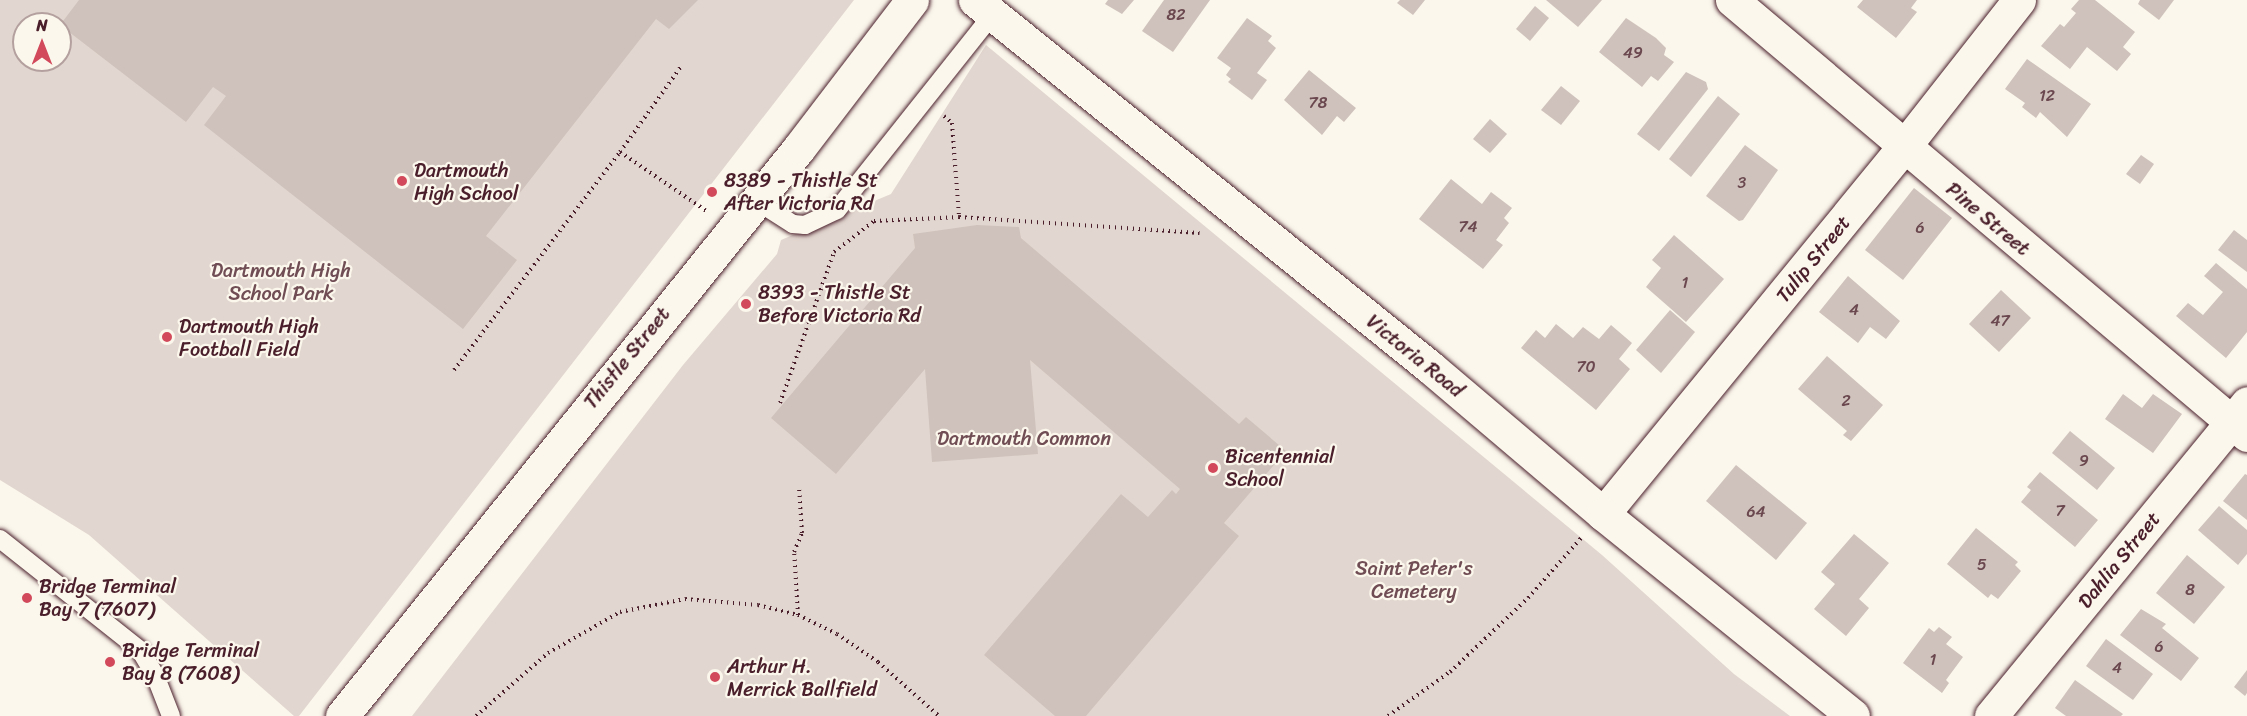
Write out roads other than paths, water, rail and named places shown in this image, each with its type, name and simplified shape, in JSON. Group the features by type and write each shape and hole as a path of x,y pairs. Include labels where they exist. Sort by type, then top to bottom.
{"street":[{"name":"Thistle Street","path":"342,716 912,0"},
{"name":"Pine Street","path":"1732,0 1903,148 2242,420"},
{"name":"Tulip Street","path":"1602,514 1903,148 2019,0"},
{"name":"Victoria Road","path":"984,7 1431,368 1602,514 1853,716"},
{"name":"Dahlia Street","path":"1991,716 2242,420"}],"lane":[{"path":"755,200 793,224 806,225 837,210 926,103 984,7"},
{"path":"0,539 140,651 155,675 171,716"}],"place":[{"name":"Dartmouth High School","path":"402,181"},
{"name":"8389 - Thistle St After Victoria Rd","path":"712,192"},
{"name":"8393 - Thistle St Before Victoria Rd","path":"746,304"},
{"name":"Dartmouth High Football Field","path":"167,337"},
{"name":"Bicentennial School","path":"1213,468"},
{"name":"Bridge Terminal Bay 7 (7607)","path":"27,598"},
{"name":"Bridge Terminal Bay 8 (7608)","path":"110,662"},
{"name":"Arthur H. Merrick Ballfield","path":"715,677"}],"park label":[{"name":"Dartmouth High School Park","path":"281,282"},
{"name":"Dartmouth Common","path":"1024,438"},
{"name":"Saint Peter's Cemetery","path":"1414,580"}]}
